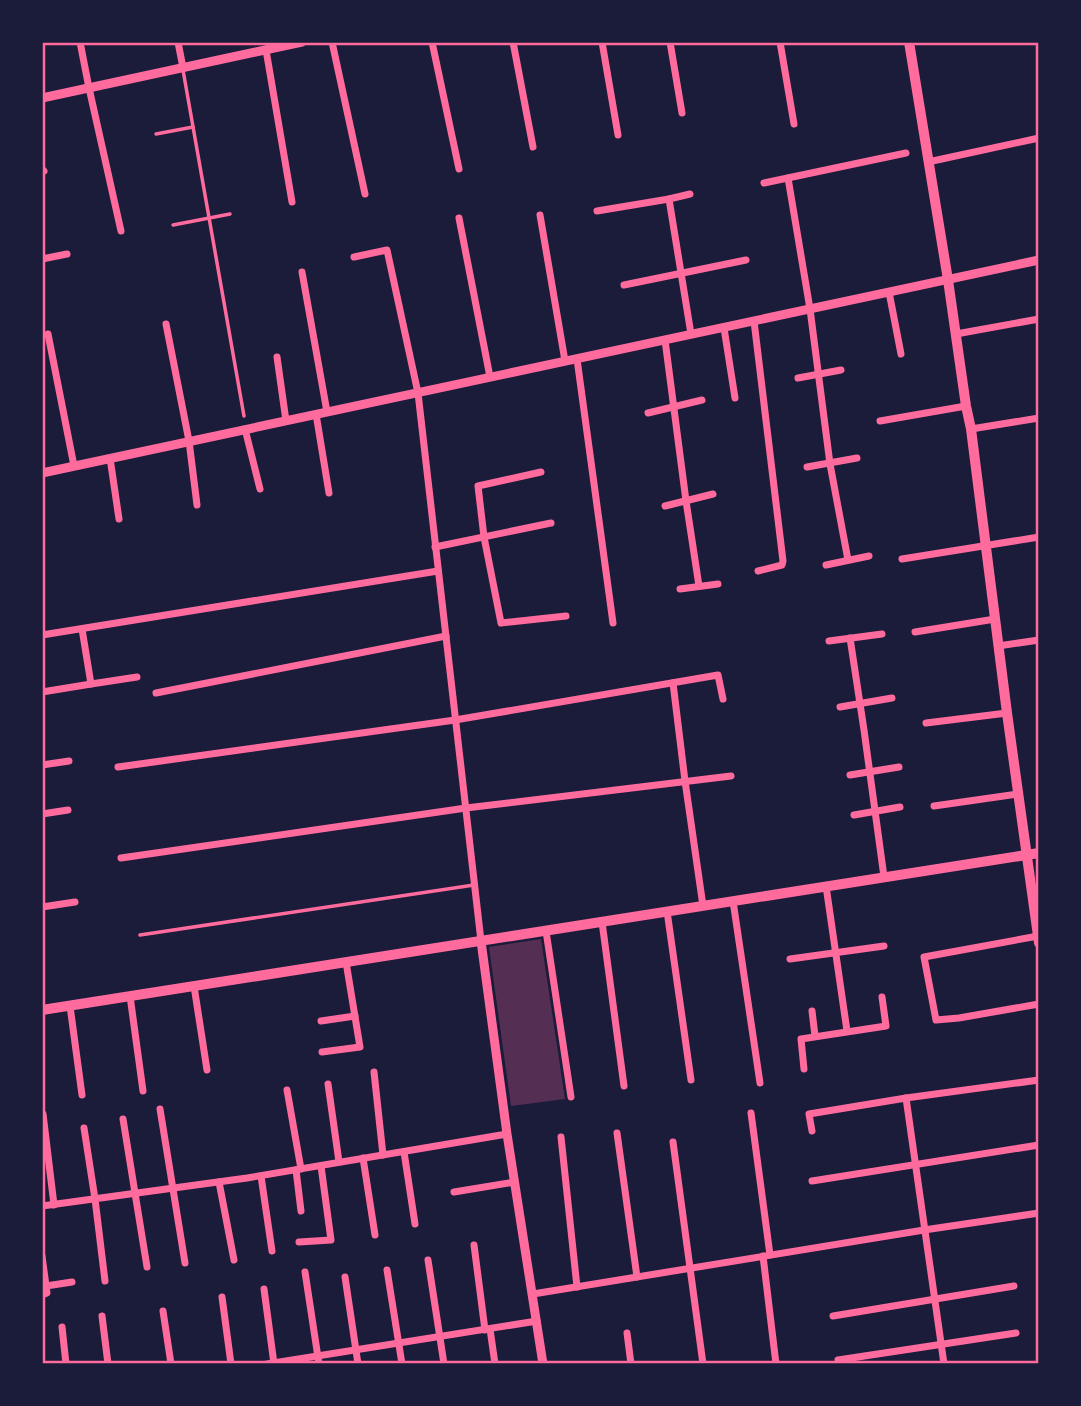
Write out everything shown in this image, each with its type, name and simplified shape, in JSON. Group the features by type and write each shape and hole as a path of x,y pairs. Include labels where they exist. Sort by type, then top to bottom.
{"main road":[{"path":"909,42 971,429 1039,943"},
{"path":"42,1010 1039,853"}],"street":[{"path":"80,42 121,231"},
{"path":"178,42 183,68"},
{"path":"42,98 262,48 302,42"},
{"path":"332,42 365,194"},
{"path":"432,42 459,169"},
{"path":"513,42 533,147"},
{"path":"603,42 618,135"},
{"path":"670,42 682,113"},
{"path":"780,42 794,124"},
{"path":"262,48 292,202"},
{"path":"929,162 1039,138"},
{"path":"764,183 906,153"},
{"path":"788,178 810,309 830,464 848,560"},
{"path":"597,211 690,194"},
{"path":"669,199 691,334"},
{"path":"540,215 565,361"},
{"path":"459,218 490,377"},
{"path":"354,257 387,250 418,393 481,941 543,1364"},
{"path":"42,259 67,254"},
{"path":"624,285 746,260"},
{"path":"42,473 1039,260"},
{"path":"302,272 327,412"},
{"path":"889,292 901,354"},
{"path":"956,334 1039,319"},
{"path":"754,321 783,561 782,565 758,571"},
{"path":"166,324 189,441 197,505"},
{"path":"724,328 734,398"},
{"path":"48,334 74,466"},
{"path":"665,340 699,586"},
{"path":"277,357 286,421"},
{"path":"577,359 613,623"},
{"path":"798,378 841,370"},
{"path":"648,413 702,400"},
{"path":"880,421 966,406"},
{"path":"316,414 329,493"},
{"path":"971,429 1039,418"},
{"path":"246,429 260,489"},
{"path":"110,458 119,519"},
{"path":"807,467 857,458"},
{"path":"541,472 478,486 484,537 501,623 566,616"},
{"path":"664,506 713,494"},
{"path":"435,547 551,523"},
{"path":"902,559 1039,537"},
{"path":"825,565 869,556"},
{"path":"42,635 438,571"},
{"path":"680,589 718,584"},
{"path":"915,632 995,620"},
{"path":"82,629 91,684"},
{"path":"829,641 882,634"},
{"path":"156,693 446,636"},
{"path":"850,638 884,877"},
{"path":"999,646 1039,640"},
{"path":"118,767 455,720 718,675 723,699"},
{"path":"42,691 137,677"},
{"path":"673,683 703,906"},
{"path":"840,707 891,698"},
{"path":"926,723 1007,713"},
{"path":"42,765 69,761"},
{"path":"850,775 899,767"},
{"path":"121,858 466,807 731,776"},
{"path":"934,806 1018,794"},
{"path":"854,815 900,807"},
{"path":"42,814 68,810"},
{"path":"826,886 847,1031"},
{"path":"733,901 760,1083"},
{"path":"42,907 75,902"},
{"path":"667,911 691,1080"},
{"path":"602,922 624,1086"},
{"path":"546,931 571,1097"},
{"path":"1038,936 924,957 936,1020 1039,1004"},
{"path":"790,959 884,946"},
{"path":"322,1052 360,1047 346,962"},
{"path":"194,986 207,1070"},
{"path":"130,996 143,1091"},
{"path":"804,1069 801,1039 886,1026 882,997"},
{"path":"70,1006 82,1095"},
{"path":"813,1011 815,1036"},
{"path":"321,1021 355,1016"},
{"path":"374,1072 383,1155"},
{"path":"812,1131 809,1114 1039,1080"},
{"path":"328,1084 339,1163"},
{"path":"287,1090 299,1169 301,1211"},
{"path":"906,1098 943,1364"},
{"path":"160,1109 185,1263"},
{"path":"751,1113 776,1364"},
{"path":"43,1114 54,1205"},
{"path":"123,1119 147,1267"},
{"path":"84,1128 105,1281"},
{"path":"617,1133 637,1277"},
{"path":"42,1206 261,1176 508,1134"},
{"path":"561,1138 577,1287"},
{"path":"673,1142 703,1364"},
{"path":"812,1181 1039,1146"},
{"path":"404,1152 415,1224"},
{"path":"363,1158 375,1235"},
{"path":"299,1242 331,1240 321,1166"},
{"path":"261,1176 272,1251"},
{"path":"219,1182 234,1260"},
{"path":"454,1192 515,1182"},
{"path":"533,1294 1039,1213"},
{"path":"474,1245 495,1364"},
{"path":"42,1256 47,1293 42,1295"},
{"path":"428,1260 444,1364"},
{"path":"387,1270 402,1364"},
{"path":"305,1272 318,1360"},
{"path":"345,1276 358,1364"},
{"path":"46,1286 72,1282"},
{"path":"832,1316 1014,1286"},
{"path":"264,1289 272,1364 318,1360 356,1350 537,1321"},
{"path":"222,1297 231,1364"},
{"path":"163,1311 171,1364"},
{"path":"103,1317 108,1364"},
{"path":"62,1327 66,1364"},
{"path":"838,1360 1016,1333"},
{"path":"626,1334 631,1364"}],"lane":[{"path":"183,68 244,416"},
{"path":"156,134 193,127"},
{"path":"173,225 230,214"},
{"path":"140,934 474,885"}],"building":[{"path":"541,939 565,1099 511,1106 489,947"}]}
